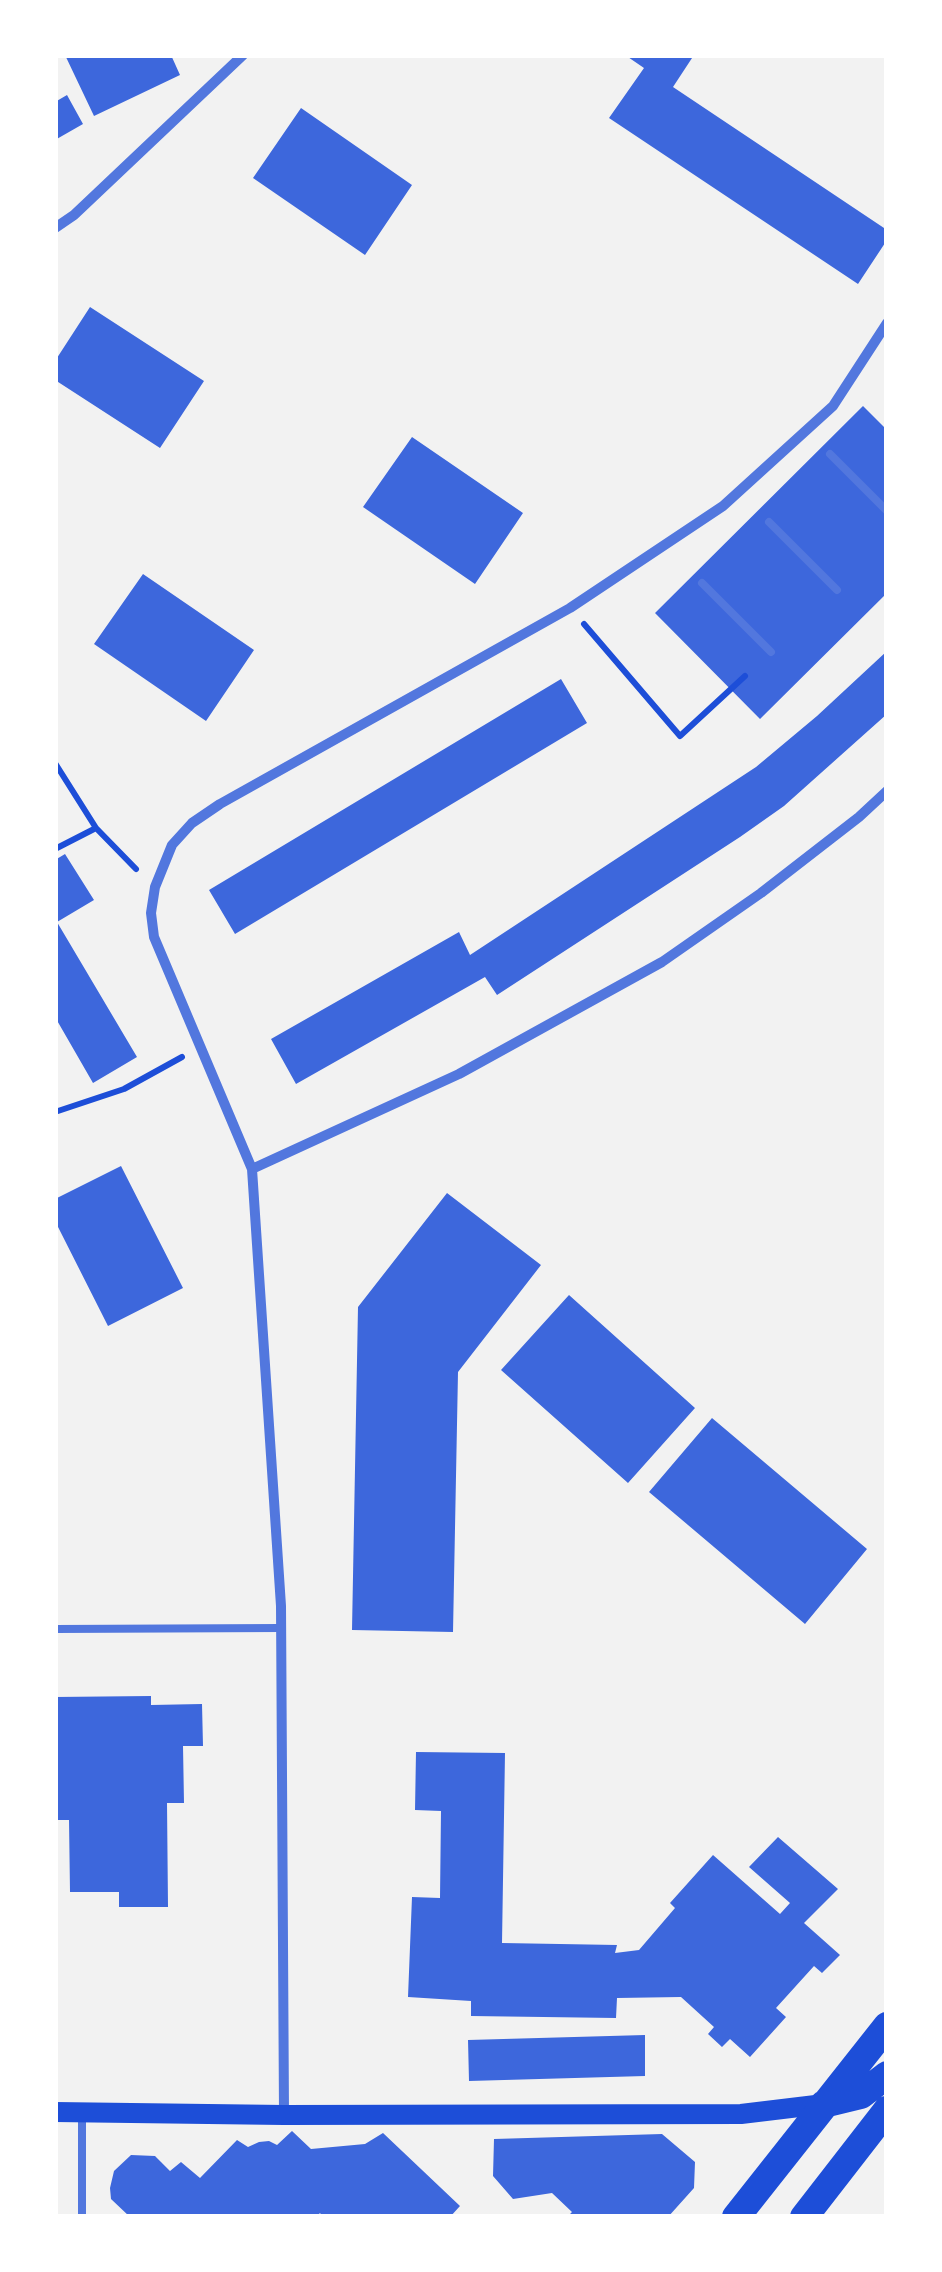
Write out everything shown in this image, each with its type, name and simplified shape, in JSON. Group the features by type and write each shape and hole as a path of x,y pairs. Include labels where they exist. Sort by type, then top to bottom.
{"highway":[{"path":"736,2217 887,2026"},
{"path":"824,2104 860,2095 887,2075"},
{"path":"804,2217 879,2119 860,2095"}],"main road":[{"path":"55,2112 741,2114 824,2104"}],"street":[{"path":"55,228 74,215 243,55"},
{"path":"284,2115 282,1628 252,1170 154,937 151,913 155,887 172,845 192,823 220,804 570,608 722,506 833,406 887,323"},
{"path":"252,1170 459,1074 662,962 789,871 887,791"}],"lane":[{"path":"830,454 887,511"},
{"path":"769,522 837,590"},
{"path":"702,583 772,652"},
{"path":"55,1629 282,1628"},
{"path":"82,2112 82,2217"}],"path":[{"path":"570,608 680,736 744,676"},
{"path":"55,763 96,828 155,887"},
{"path":"55,849 96,828"},
{"path":"55,1112 124,1089 186,1055"}],"building":[{"path":"65,55 171,55 180,75 94,116"},
{"path":"625,55 694,55 673,87 887,230 887,240 858,284 609,118 644,68"},
{"path":"67,95 83,124 55,140 55,102"},
{"path":"301,108 412,185 365,255 253,178"},
{"path":"90,307 204,381 160,448 55,380 55,361"},
{"path":"863,406 887,430 887,593 760,719 655,613"},
{"path":"412,437 523,513 475,584 363,507"},
{"path":"143,574 254,650 206,721 94,644"},
{"path":"887,651 887,714 784,806 497,995 485,977 296,1084 271,1039 459,932 470,955 756,767"},
{"path":"561,679 587,723 235,934 209,890"},
{"path":"65,854 94,900 57,922 137,1057 93,1083 55,1017 55,860"},
{"path":"121,1166 183,1288 108,1326 55,1221 55,1199"},
{"path":"447,1193 541,1265 458,1372 453,1632 352,1630 358,1307"},
{"path":"569,1295 695,1408 628,1483 501,1370"},
{"path":"712,1418 867,1549 805,1624 649,1492"},
{"path":"151,1696 151,1705 202,1704 203,1746 183,1746 184,1803 167,1803 168,1907 119,1907 119,1892 70,1892 69,1820 55,1820 55,1697"},
{"path":"416,1752 505,1753 502,1943 617,1945 615,1953 639,1950 675,1908 670,1903 713,1855 780,1914 790,1903 749,1867 778,1837 838,1889 804,1923 840,1955 822,1973 814,1966 776,2008 786,2017 750,2057 730,2039 722,2047 708,2034 714,2027 681,1997 617,1998 616,2018 471,2016 471,2001 408,1997 412,1897 440,1898 441,1811 415,1810"},
{"path":"645,2035 645,2076 469,2081 468,2040"},
{"path":"292,2131 311,2149 365,2144 383,2133 460,2206 450,2217 323,2217 320,2213 316,2217 130,2217 111,2199 114,2171 131,2155 155,2156 170,2171 181,2162 200,2178 237,2140 248,2147 269,2141 277,2145"},
{"path":"662,2134 695,2162 694,2188 668,2217 567,2217 572,2212 552,2193 513,2199 493,2176 494,2139"}]}
